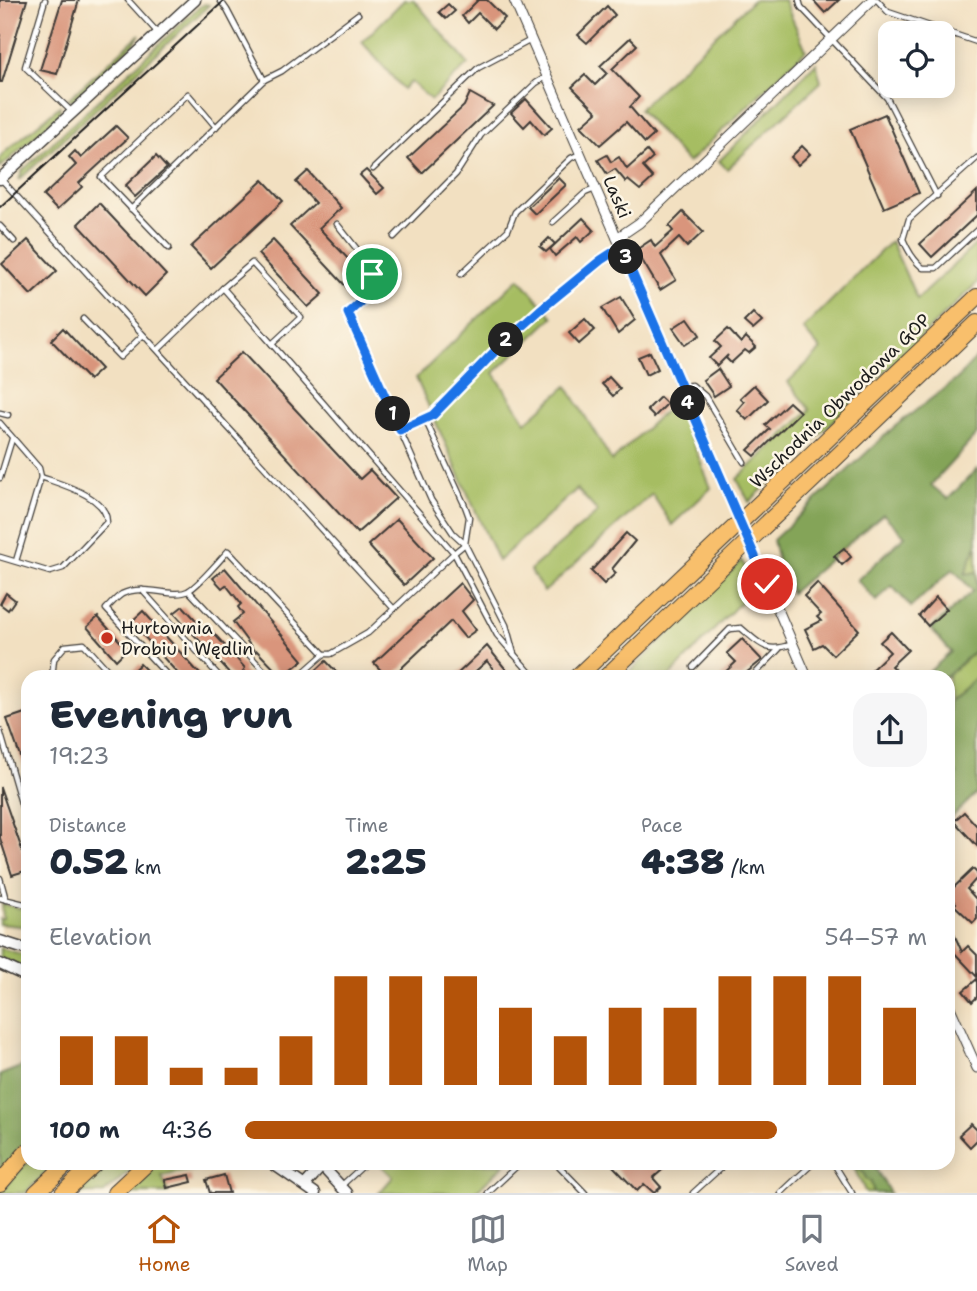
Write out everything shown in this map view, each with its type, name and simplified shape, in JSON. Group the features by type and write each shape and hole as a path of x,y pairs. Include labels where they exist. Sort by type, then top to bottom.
{"highway":[{"name":"Wschodnia Obwodowa GOP","path":"584,670 977,297"},
{"path":"613,670 977,323"},
{"path":"0,1183 21,1159"},
{"path":"36,1193 61,1170"},
{"path":"63,1193 88,1170"},
{"path":"115,1193 140,1170"}],"street":[{"path":"0,179 195,0"},
{"name":"Laski","path":"514,0 804,670"},
{"path":"617,238 636,226 874,0"},
{"path":"0,941 21,948"},
{"path":"0,964 21,974"},
{"path":"955,1019 977,1068"},
{"path":"282,1170 315,1193"},
{"path":"305,1185 318,1170"},
{"path":"328,1170 344,1190"}],"lane":[{"path":"45,0 25,67 72,113"},
{"path":"128,0 159,33"},
{"path":"220,0 264,80"},
{"path":"799,0 801,7 887,98 937,195"},
{"path":"874,0 888,12 977,42"},
{"path":"131,209 264,80 282,71 358,14"},
{"path":"373,169 478,68 531,40"},
{"path":"394,237 456,174 481,135 536,83 547,76"},
{"path":"169,248 101,177 188,94 216,127"},
{"path":"461,274 508,230 515,212 570,158 580,153"},
{"path":"977,158 909,219 903,239 916,262 923,268 936,268 977,230"},
{"path":"0,179 394,609"},
{"path":"553,222 585,193 596,188"},
{"path":"337,224 360,253 372,274 369,294 348,313 430,500 453,533 465,544 506,625 515,657"},
{"path":"0,226 14,241"},
{"path":"400,430 433,415 502,344 540,310 621,247"},
{"path":"158,350 252,263 301,317 272,345"},
{"path":"223,288 454,553 497,635 527,670"},
{"path":"83,318 120,357 143,335"},
{"path":"681,386 692,385 705,396 744,462"},
{"path":"0,413 8,415"},
{"path":"307,670 324,654 331,654 368,633 465,544 468,517 465,506 425,419"},
{"path":"0,423 39,468 41,477 16,561"},
{"path":"0,478 12,438"},
{"path":"0,557 50,572 63,568 107,522 107,516 102,509 84,493 41,477"},
{"path":"163,670 106,609 122,594 142,590 176,594 189,591 228,551 324,654"},
{"path":"142,590 214,670"},
{"path":"189,591 263,670"},
{"path":"693,667 730,629 741,628 761,647 780,648 793,643"},
{"path":"53,670 54,659 65,646 84,644 108,670"},
{"path":"759,670 780,648"},
{"path":"0,731 21,803"},
{"path":"0,878 6,900"},
{"path":"0,898 21,903"},
{"path":"344,1190 360,1170"},
{"path":"488,1193 513,1170"},
{"path":"563,1170 585,1193"},
{"path":"693,1193 718,1170"},
{"path":"781,1193 806,1170"},
{"path":"838,1170 852,1193"}],"green space":[{"path":"404,0 414,0 468,64 431,100 411,82 403,89 362,42"},
{"path":"753,0 784,0 806,50 688,163 639,109"},
{"path":"205,4 209,5 19,180 22,171"},
{"path":"140,34 134,44 74,100 67,100"},
{"path":"816,63 821,82 727,169 719,161"},
{"path":"60,106 60,113 0,168 0,158 5,152"},
{"path":"891,241 917,299 977,243 977,283 749,502 737,479 810,410 788,382 821,350 803,329"},
{"path":"519,278 553,317 494,373 526,422 567,386 612,461 676,400 711,488 672,525 652,494 544,592 530,570 598,512 577,489 498,561 416,378"},
{"path":"977,357 977,434 931,485 948,499 977,469 977,543 965,574 977,572 977,649 954,670 931,670 951,652 931,629 973,591 953,569 911,607 892,586 876,601 857,580 905,536 883,514 791,593 778,563 773,540 894,427 957,379"},
{"path":"977,543 977,572 965,575"},
{"path":"742,561 755,587 676,670 632,670"},
{"path":"977,649 977,677 955,696 954,670"},
{"path":"977,677 977,793 955,814 957,774 955,696"},
{"path":"2,904 21,908 21,926 0,924 0,919 3,919"},
{"path":"0,948 21,954 21,967 0,957"},
{"path":"21,1067 21,1150 0,1173 0,1075"},
{"path":"21,1169 49,1170 25,1193 0,1193"},
{"path":"99,1170 131,1170 104,1193 74,1193"},
{"path":"150,1170 192,1170 162,1176 168,1193 125,1193"},
{"path":"386,1170 499,1170 474,1193 379,1193 393,1177"},
{"path":"855,1170 860,1170 871,1182 874,1193 866,1193"},
{"path":"860,1170 877,1170 890,1193 874,1193 871,1182 866,1179"}],"building":[{"path":"0,0 27,0 2,82 0,82"},
{"path":"62,0 79,0 57,74 40,70"},
{"path":"478,0 487,0 505,18 494,29 478,13 468,23 462,16"},
{"path":"813,0 839,0 825,13"},
{"path":"448,4 455,11 446,19 439,12"},
{"path":"607,6 615,15 587,43 578,35"},
{"path":"630,38 637,45 612,69 639,97 630,107 654,135 645,143 626,122 600,145 581,126 597,112 572,87 585,75 595,85 607,73 600,66"},
{"path":"470,93 493,106 422,173 408,158 464,106"},
{"path":"526,99 552,128 544,135 531,120 524,127 511,113"},
{"path":"885,114 919,193 884,208 850,129"},
{"path":"116,126 128,138 79,183 82,187 57,210 43,196 76,165 69,157 75,151 81,158"},
{"path":"802,146 810,154 798,165 791,157"},
{"path":"647,151 653,158 643,167 653,178 640,190 628,180 626,182 615,169 607,174 598,160 607,155 611,162 619,157 627,169"},
{"path":"156,156 167,168 135,197 125,186"},
{"path":"366,170 384,188 377,194 360,175"},
{"path":"308,171 341,208 319,228 366,278 352,293 290,226 315,203 296,182"},
{"path":"559,178 566,185 535,214 528,207"},
{"path":"263,180 283,201 211,268 191,247"},
{"path":"977,191 977,215 932,257 920,244"},
{"path":"99,203 166,275 145,296 78,224"},
{"path":"683,212 703,232 687,247 679,238 661,255 676,280 660,290 636,250 651,240 655,247 673,231 669,226"},
{"path":"583,218 594,230 581,242 577,237 555,256 550,249"},
{"path":"549,238 555,244 546,252 540,247"},
{"path":"28,240 57,271 31,295 2,264"},
{"path":"273,240 323,294 308,307 258,254"},
{"path":"621,297 635,320 618,334 602,308"},
{"path":"753,313 762,322 753,330 744,322"},
{"path":"688,318 700,335 685,345 673,328"},
{"path":"585,319 595,330 579,344 569,333"},
{"path":"63,328 101,369 89,380 51,340"},
{"path":"728,329 741,343 746,337 756,347 749,353 745,350 731,363 726,358 728,355 717,366 709,358 721,347 715,341"},
{"path":"242,352 360,479 370,470 396,498 357,533 214,378"},
{"path":"650,352 658,369 646,375 638,357"},
{"path":"718,369 729,386 714,396 703,380"},
{"path":"609,377 620,389 613,396 602,384"},
{"path":"754,385 768,400 747,420 737,410 744,402 740,398"},
{"path":"660,397 667,404 654,417 647,410"},
{"path":"789,402 800,412 755,456 748,450 770,429 765,425"},
{"path":"397,519 433,558 404,585 368,545"},
{"path":"626,533 635,541 612,569 616,573 604,584 591,571"},
{"path":"844,548 851,557 842,565 834,556"},
{"path":"225,568 303,660 291,670 275,670 255,652 233,622 243,614 238,607 241,604 226,585 222,588 213,578"},
{"path":"460,583 473,600 462,611 476,630 465,638 451,621 399,670 380,670 374,663"},
{"path":"817,583 859,630 833,655 822,644 814,648 805,629 821,621 817,617 821,614 804,596"},
{"path":"6,593 15,600 8,610 0,604"},
{"path":"936,597 947,609 928,626 919,616"},
{"path":"183,606 206,631 209,628 245,668 244,670 227,670 174,613"},
{"path":"143,611 197,670 175,670 131,622"},
{"name":"Hurtownia Drobiu i Wędlin","path":"98,617 127,649 116,660 87,627"},
{"path":"891,632 908,650 891,666 895,670 871,670 890,652 880,642"},
{"path":"742,639 762,660 750,670 727,670 736,662 727,653"},
{"path":"487,646 506,670 494,670 487,661 477,670 461,670"},
{"path":"326,661 334,670 316,670"},
{"path":"140,664 146,670 134,670"},
{"path":"21,714 21,759 7,719"},
{"path":"0,787 21,847 21,872 12,875 0,838"},
{"path":"964,812 977,826 977,846 955,822"},
{"path":"973,869 977,873 977,878 967,889 977,900 977,919 973,923 955,906 955,886"},
{"path":"955,936 962,952 968,946 977,955 977,977 955,953"},
{"path":"977,979 977,997 972,1002 963,991"},
{"path":"971,1124 977,1130 977,1140 970,1147 959,1135"},
{"path":"617,1170 662,1170 653,1178 661,1187 654,1193 644,1184 637,1191"},
{"path":"190,1175 192,1182 167,1188 165,1180"},
{"path":"224,1175 229,1193 210,1193 206,1180"}],"tram line":[{"path":"0,207 225,0"}],"place":[{"name":"Hurtownia Drobiu i Wędlin","path":"107,638"}],"route":[{"path":"372,274 369,294 348,313 400,430 433,415 502,344 540,310 621,247 767,584"}]}
